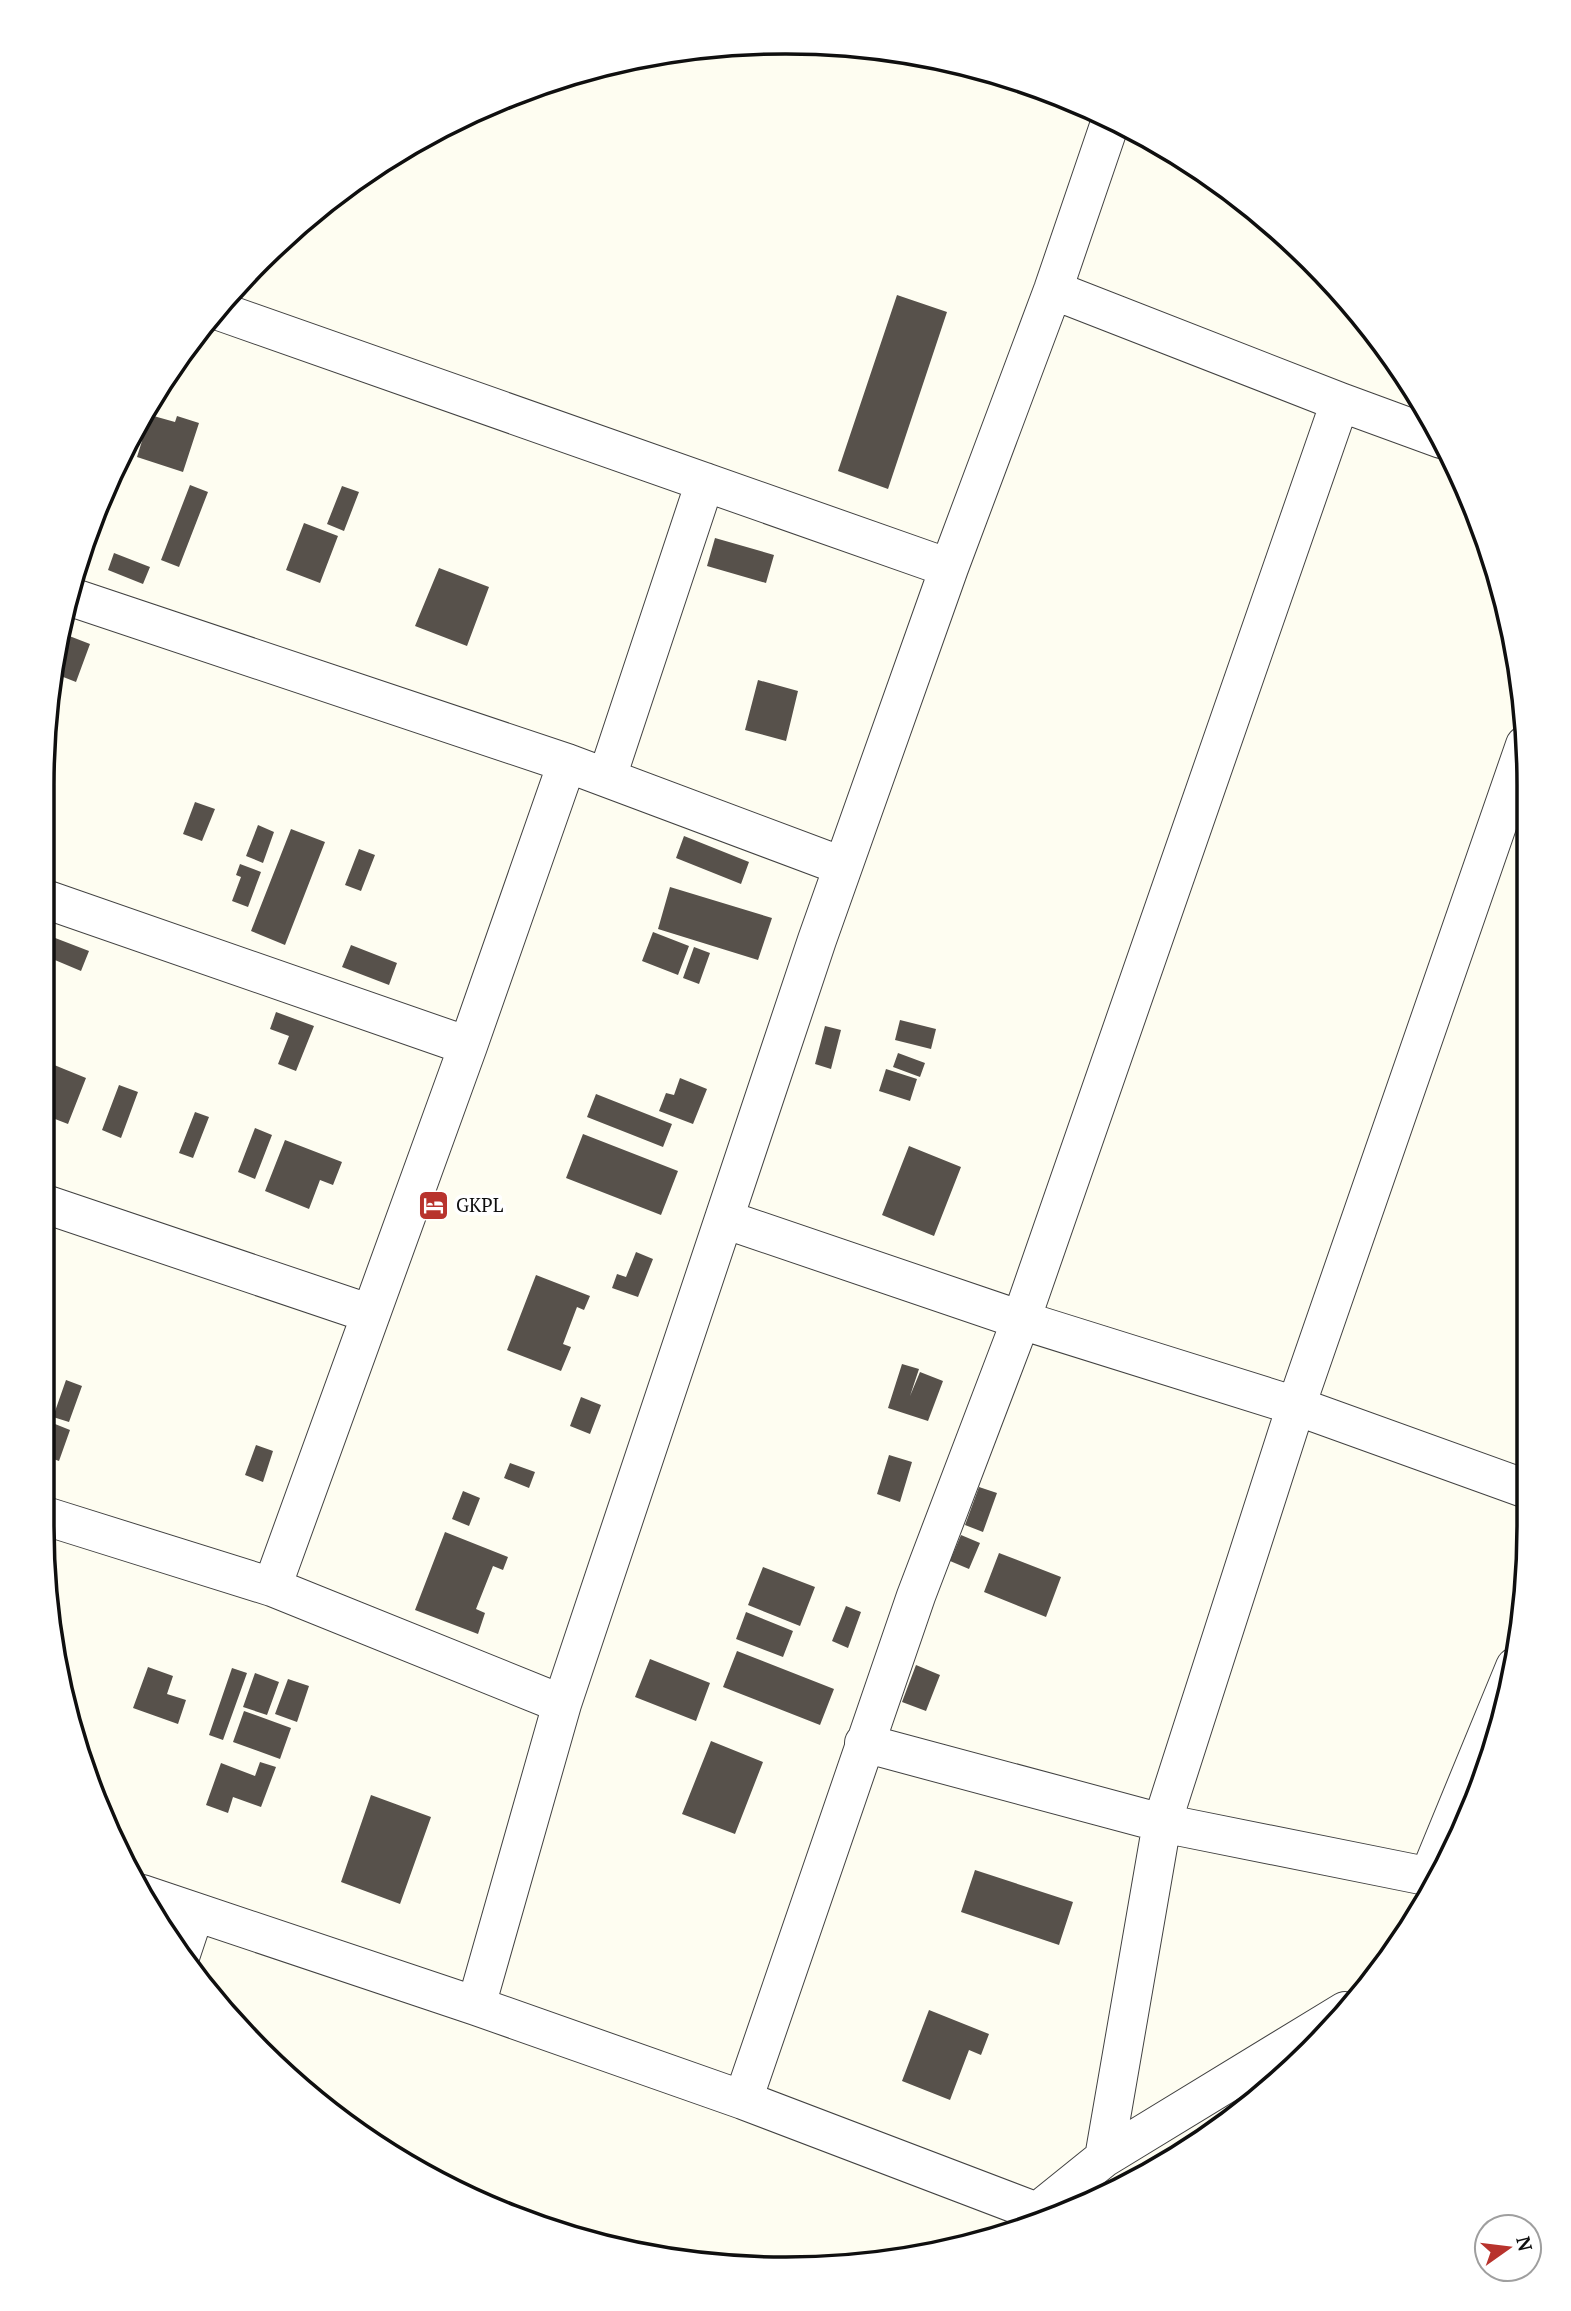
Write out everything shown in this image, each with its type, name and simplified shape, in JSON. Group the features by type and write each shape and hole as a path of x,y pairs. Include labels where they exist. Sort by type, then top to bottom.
{"street":[{"path":"476,2006 562,1704 842,866 1053,290 1108,129"},
{"path":"1053,290 1426,434"},
{"path":"227,314 949,568"},
{"path":"743,2100 916,1595 1021,1320 1340,402"},
{"path":"607,778 705,482"},
{"path":"78,599 567,763 842,866"},
{"path":"272,1587 468,1046 567,763"},
{"path":"1104,2158 1162,1823 1296,1406 1516,770"},
{"path":"54,902 468,1046"},
{"path":"54,1207 370,1314"},
{"path":"724,1219 1021,1320 1296,1406 1517,1486"},
{"path":"54,1520 272,1587 562,1704"},
{"path":"864,1743 1162,1823 1427,1876"},
{"path":"157,1899 476,2006 743,2100 1030,2214"},
{"path":"185,1943 195,1912"},
{"path":"1041,2210 1104,2158 1316,2029"}],"building":[{"path":"897,295 947,312 888,489 838,471"},
{"path":"154,416 175,422 177,416 199,423 183,472 137,457 143,437"},
{"path":"190,485 208,492 179,567 161,560"},
{"path":"342,486 359,492 344,531 327,524"},
{"path":"304,523 338,536 320,583 286,570"},
{"path":"715,538 774,555 766,583 707,566"},
{"path":"114,553 150,567 143,584 108,570"},
{"path":"439,568 489,587 467,646 415,626"},
{"path":"70,636 90,644 76,682 63,677"},
{"path":"758,680 798,691 786,741 745,730"},
{"path":"195,802 215,809 202,841 183,834"},
{"path":"258,825 274,832 263,863 246,856"},
{"path":"291,829 325,842 285,945 251,931"},
{"path":"684,836 749,862 741,884 676,858"},
{"path":"359,849 375,855 361,891 345,885"},
{"path":"240,864 261,872 248,907 232,901 241,877 236,875"},
{"path":"670,887 772,918 758,960 658,929"},
{"path":"653,932 689,946 678,975 642,961"},
{"path":"54,938 89,951 81,971 54,960"},
{"path":"351,945 397,963 389,985 342,967"},
{"path":"694,947 710,953 699,984 683,978"},
{"path":"276,1012 314,1026 296,1071 278,1064 289,1036 270,1029"},
{"path":"900,1020 936,1029 931,1049 895,1040"},
{"path":"825,1026 841,1030 831,1069 815,1064"},
{"path":"898,1053 925,1063 920,1077 893,1067"},
{"path":"54,1065 86,1078 68,1124 54,1119"},
{"path":"886,1069 917,1079 910,1101 879,1091"},
{"path":"680,1078 707,1089 693,1124 659,1111 666,1093 674,1095"},
{"path":"119,1085 138,1092 121,1138 102,1130"},
{"path":"596,1094 672,1124 663,1147 587,1117"},
{"path":"195,1112 209,1117 193,1158 179,1153"},
{"path":"255,1128 272,1135 255,1179 238,1172"},
{"path":"583,1134 678,1171 661,1215 566,1178"},
{"path":"285,1140 342,1162 333,1185 320,1180 309,1209 265,1191"},
{"path":"909,1146 961,1167 934,1236 882,1215"},
{"path":"636,1252 653,1259 638,1297 612,1288 617,1274 626,1277"},
{"path":"536,1275 590,1296 584,1310 577,1307 563,1344 571,1347 561,1371 507,1350"},
{"path":"902,1364 919,1369 910,1396 920,1372 943,1381 928,1421 888,1408"},
{"path":"66,1380 82,1386 69,1422 54,1417"},
{"path":"581,1397 601,1405 590,1434 570,1426"},
{"path":"54,1424 70,1430 59,1461 54,1459"},
{"path":"256,1445 273,1451 263,1482 245,1475"},
{"path":"889,1455 912,1462 900,1502 877,1494"},
{"path":"510,1463 535,1472 529,1488 504,1478"},
{"path":"979,1487 997,1493 983,1532 965,1525"},
{"path":"463,1491 480,1498 469,1526 452,1519"},
{"path":"445,1532 508,1557 503,1570 493,1566 476,1609 485,1613 478,1634 415,1610"},
{"path":"961,1535 980,1543 969,1569 950,1561"},
{"path":"999,1553 1061,1577 1046,1617 984,1592"},
{"path":"763,1567 815,1587 800,1626 748,1605"},
{"path":"846,1606 861,1612 848,1648 832,1641"},
{"path":"746,1612 793,1631 783,1657 736,1639"},
{"path":"737,1651 834,1689 820,1725 723,1687"},
{"path":"650,1659 710,1683 696,1721 635,1697"},
{"path":"916,1665 940,1675 926,1711 902,1702"},
{"path":"148,1667 173,1676 167,1694 186,1700 178,1724 133,1708"},
{"path":"232,1668 247,1673 223,1740 209,1735"},
{"path":"255,1673 279,1682 267,1715 243,1707"},
{"path":"288,1679 309,1686 297,1722 275,1714"},
{"path":"244,1711 291,1728 280,1759 233,1742"},
{"path":"711,1741 763,1762 735,1834 682,1814"},
{"path":"260,1762 276,1767 261,1807 233,1797 228,1813 206,1805 221,1763 255,1776"},
{"path":"371,1795 431,1817 400,1904 341,1882"},
{"path":"975,1870 1073,1902 1059,1945 961,1912"},
{"path":"929,2010 989,2034 981,2055 969,2050 950,2100 902,2081"}],"place":[{"name":"GKPL","path":"433,1205"}]}
